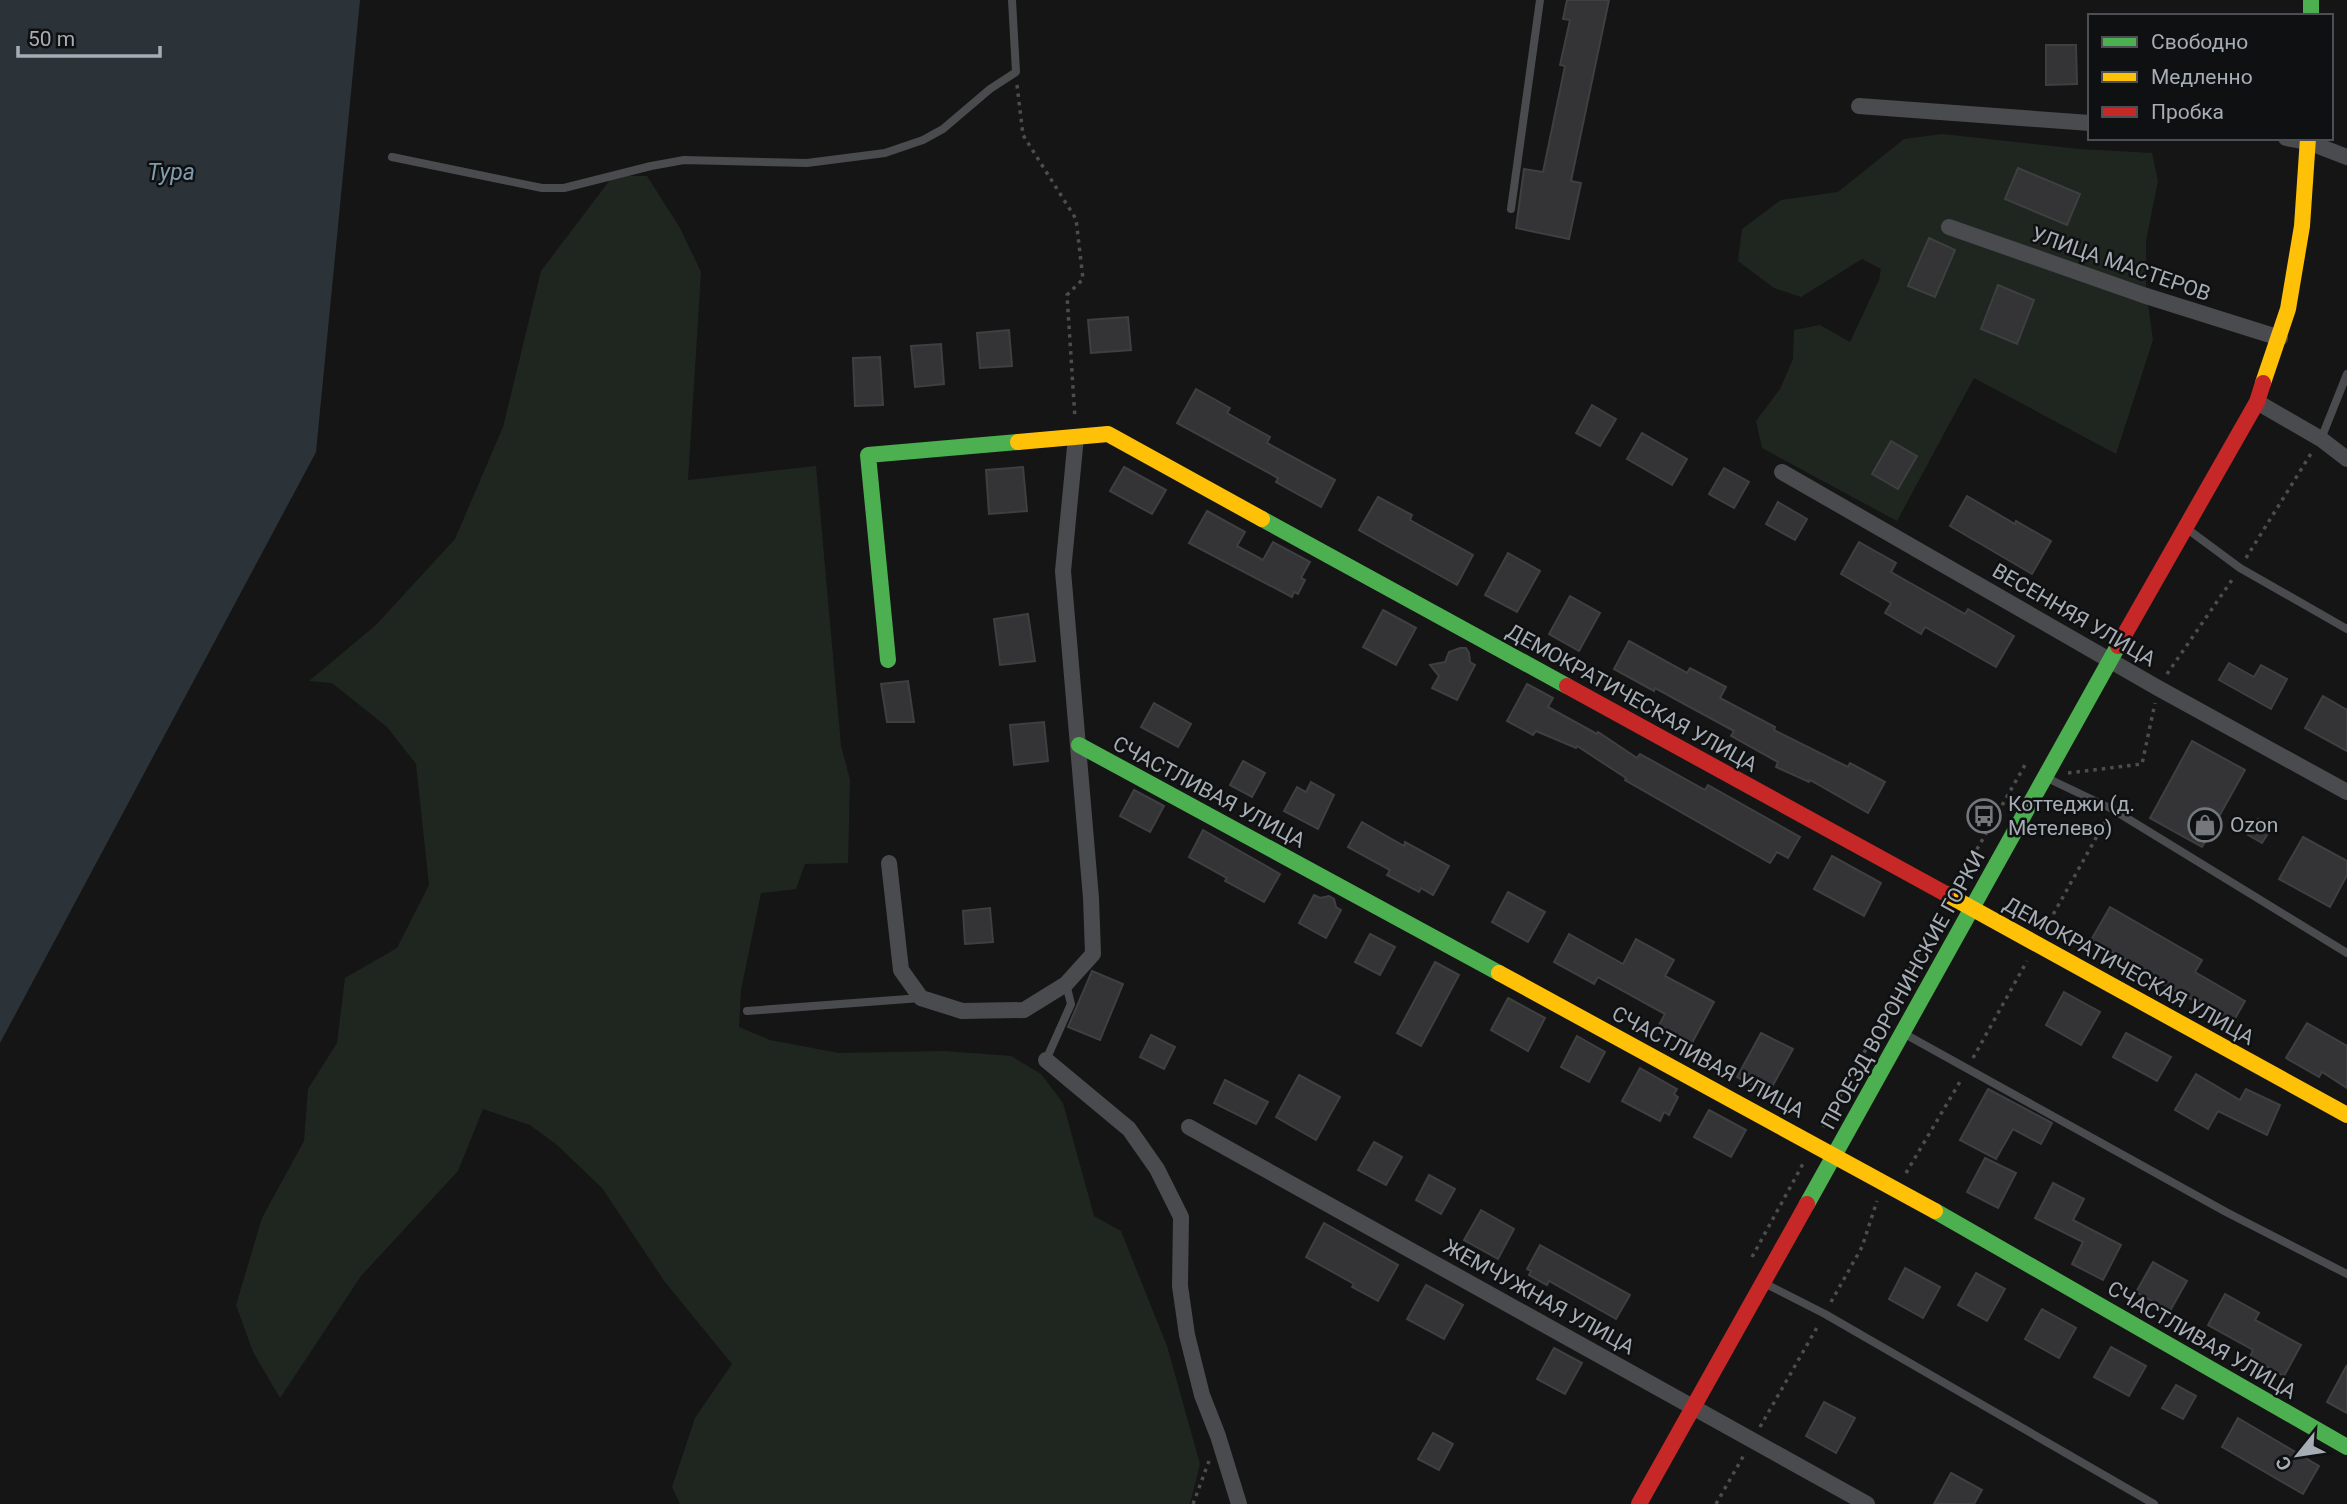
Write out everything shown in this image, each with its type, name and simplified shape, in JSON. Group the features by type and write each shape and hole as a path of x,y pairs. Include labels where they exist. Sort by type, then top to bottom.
{"street":[{"path":"1858,106 2088,123"},
{"path":"2308,140 2347,157"},
{"name":"ПРОЕЗД ВОРОНИНСКИЕ ГОРКИ","path":"1639,1504 1973,908 2044,776 2257,402 2288,309 2302,226 2308,140"},
{"name":"УЛИЦА МАСТЕРОВ","path":"1949,228 2143,295 2280,338"},
{"path":"2257,402 2321,439 2347,459"},
{"name":"ДЕМОКРАТИЧЕСКАЯ УЛИЦА","path":"888,660 868,455 1108,434 2347,1115"},
{"path":"889,863 901,970 921,998 962,1011 1024,1010 1066,984 1093,954 1079,745 1063,571 1076,437"},
{"name":"ВЕСЕННЯЯ УЛИЦА","path":"1782,472 2158,688 2347,792"},
{"name":"СЧАСТЛИВАЯ УЛИЦА","path":"1079,745 1814,1143 2347,1447"},
{"path":"1046,1060 1129,1129 1157,1169 1181,1217 1180,1286 1187,1335 1202,1395 1218,1436 1238,1504"},
{"name":"ЖЕМЧУЖНАЯ УЛИЦА","path":"1189,1127 1867,1504"}],"lane":[{"path":"392,157 542,188 564,188 684,160 807,163 885,153 923,141 943,129 990,89 1016,72 1012,0"},
{"path":"1511,209 1540,0"},
{"path":"2321,439 2347,374"},
{"path":"2186,528 2240,568 2347,629"},
{"path":"2044,776 2112,809 2347,953"},
{"path":"1046,1060 1070,1004 1066,984"},
{"path":"747,1011 921,998"},
{"path":"1903,1033 2226,1212 2347,1275"},
{"path":"1763,1283 1825,1314 2154,1504"}],"path":[{"path":"1016,72 1023,135 1076,219 1083,279 1067,295 1076,437"},
{"path":"2044,776 2142,764 2158,688 2240,568 2321,439"},
{"path":"1751,1260 1950,896 2027,762"},
{"path":"1716,1504 1862,1247 1877,1199 1896,1189 1968,1067 2112,809"},
{"path":"1193,1504 1218,1436"}],"shaded area":[{"path":"1942,134 2079,149 2152,153 2158,181 2146,241 2146,290 2153,340 2116,454 1974,378 1897,521 1762,448 1756,421 1780,389 1793,359 1794,330 1820,325 1850,342 1879,280 1881,269 1862,259 1801,297 1774,288 1738,261 1742,229 1781,200 1838,192 1904,139"},
{"path":"613,176 647,176 680,228 701,272 688,480 816,466 841,746 850,780 848,863 805,864 796,889 761,893 741,990 739,1027 770,1040 839,1053 945,1051 1011,1056 1041,1074 1063,1103 1094,1216 1121,1231 1167,1346 1200,1464 1190,1504 680,1504 672,1487 695,1418 732,1364 665,1282 602,1188 557,1145 530,1125 483,1109 458,1171 361,1276 280,1398 253,1352 236,1305 262,1218 304,1141 308,1089 337,1043 345,978 397,948 429,885 416,764 387,727 332,683 309,681 376,625 455,539 503,427 541,271"}],"water":[{"name":"Тура","path":"0,0 360,0 316,452 0,1043"}],"building":[{"path":"1567,0 1609,0 1571,181 1581,183 1569,239 1516,228 1524,169 1543,172 1565,66 1560,65 1570,20 1563,19"},
{"path":"2046,45 2076,45 2077,84 2046,85"},
{"path":"2018,168 2080,194 2067,225 2005,199"},
{"path":"1929,238 1955,250 1935,297 1908,286"},
{"path":"1998,285 2034,300 2017,344 1981,329"},
{"path":"1128,317 1131,350 1091,353 1088,320"},
{"path":"1009,330 1012,366 980,368 977,333"},
{"path":"941,344 944,384 915,387 911,346"},
{"path":"880,357 883,405 855,406 853,358"},
{"path":"1196,389 1230,408 1227,413 1270,437 1267,443 1335,480 1321,507 1276,482 1278,478 1177,423"},
{"path":"1592,405 1616,419 1600,446 1576,433"},
{"path":"1642,433 1687,459 1672,485 1627,459"},
{"path":"1891,441 1917,456 1898,489 1872,474"},
{"path":"1023,467 1027,511 989,514 986,470"},
{"path":"1124,467 1166,490 1152,514 1110,491"},
{"path":"1724,468 1749,482 1734,508 1709,494"},
{"path":"1967,496 2051,541 2032,574 1950,526"},
{"path":"1378,497 1412,515 1410,520 1473,555 1457,585 1359,530"},
{"path":"1778,502 1807,519 1795,540 1766,524"},
{"path":"1207,511 1245,532 1237,546 1263,560 1273,542 1310,562 1301,578 1305,580 1298,594 1294,592 1292,597 1189,543"},
{"path":"1859,542 1896,563 1891,572 1965,614 1968,609 2014,636 1996,667 1925,627 1921,634 1885,613 1891,603 1841,574"},
{"path":"1508,553 1540,571 1517,612 1485,595"},
{"path":"1570,596 1600,613 1579,651 1549,634"},
{"path":"1383,610 1416,628 1396,665 1363,647"},
{"path":"1028,614 1035,661 1000,665 994,619"},
{"path":"1629,641 1687,673 1690,668 1726,687 1720,698 1775,727 1774,730 1848,767 1850,763 1885,782 1868,813 1810,780 1809,782 1776,767 1778,762 1731,736 1734,731 1614,669"},
{"path":"1466,648 1470,662 1475,665 1457,700 1432,688 1439,676 1430,665 1445,662 1449,652"},
{"path":"2229,663 2254,677 2261,665 2287,679 2271,709 2219,680"},
{"path":"908,681 914,722 887,722 881,684"},
{"path":"1527,684 1553,698 1548,707 1597,734 1598,732 1637,758 1640,754 1705,790 1708,785 1800,837 1788,858 1777,852 1770,863 1625,780 1626,778 1577,746 1576,748 1536,731 1533,735 1507,721"},
{"path":"2323,696 2347,710 2347,751 2305,728"},
{"path":"1154,703 1191,724 1178,747 1141,727"},
{"path":"1044,722 1048,761 1014,765 1010,725"},
{"path":"2192,741 2245,770 2202,847 2150,818"},
{"path":"1243,761 1265,773 1252,797 1230,785"},
{"path":"1311,782 1334,795 1318,829 1284,811 1297,787 1306,792"},
{"path":"1134,790 1164,806 1150,832 1120,816"},
{"path":"2258,819 2272,827 2262,843 2248,835"},
{"path":"1362,822 1404,846 1405,842 1449,866 1433,895 1421,888 1419,892 1387,875 1390,870 1348,847"},
{"path":"1203,830 1280,874 1264,902 1189,857"},
{"path":"2303,837 2347,861 2347,875 2330,907 2279,879"},
{"path":"1832,856 1881,883 1864,916 1814,889"},
{"path":"1508,892 1545,912 1528,942 1492,922"},
{"path":"1314,895 1320,898 1329,896 1341,910 1326,938 1299,923"},
{"path":"2110,907 2202,960 2195,972 2245,1001 2233,1022 2148,976 2150,973 2091,940"},
{"path":"990,908 993,942 965,944 963,911"},
{"path":"1370,934 1395,947 1380,975 1355,962"},
{"path":"1569,934 1623,964 1636,939 1674,960 1665,976 1714,1002 1692,1043 1659,1025 1665,1014 1598,977 1594,984 1554,962"},
{"path":"1435,962 1459,975 1421,1046 1397,1033"},
{"path":"1092,971 1123,984 1100,1040 1068,1027"},
{"path":"2064,992 2100,1012 2081,1045 2046,1025"},
{"path":"1508,998 1545,1018 1528,1051 1491,1030"},
{"path":"2307,1023 2347,1046 2347,1088 2322,1072 2319,1077 2286,1058"},
{"path":"1761,1033 1793,1049 1768,1094 1737,1077"},
{"path":"2126,1033 2171,1057 2157,1081 2113,1057"},
{"path":"1151,1035 1175,1047 1164,1069 1140,1057"},
{"path":"1577,1036 1605,1052 1589,1082 1561,1067"},
{"path":"1640,1068 1677,1089 1674,1094 1678,1097 1669,1115 1664,1112 1660,1121 1622,1101"},
{"path":"2196,1074 2240,1100 2246,1089 2280,1105 2267,1135 2218,1111 2208,1129 2175,1110"},
{"path":"1299,1075 1340,1097 1316,1140 1276,1117"},
{"path":"1225,1080 1268,1102 1256,1124 1214,1103"},
{"path":"1988,1089 2052,1123 2041,1144 2013,1129 1996,1159 1960,1140"},
{"path":"1709,1110 1746,1130 1731,1157 1694,1137"},
{"path":"1374,1142 1402,1157 1386,1185 1358,1170"},
{"path":"1985,1158 2016,1173 1998,1208 1967,1192"},
{"path":"1429,1175 1455,1189 1441,1214 1416,1200"},
{"path":"2053,1183 2084,1199 2073,1220 2121,1245 2103,1280 2072,1264 2083,1242 2035,1218"},
{"path":"1481,1210 1514,1229 1498,1259 1464,1240"},
{"path":"1324,1223 1398,1265 1378,1301 1306,1257"},
{"path":"1540,1245 1630,1295 1616,1319 1549,1281 1547,1285 1529,1275 1531,1271 1527,1269"},
{"path":"2153,1262 2187,1281 2170,1311 2136,1292"},
{"path":"1905,1268 1940,1287 1923,1318 1889,1299"},
{"path":"1976,1273 2005,1289 1987,1321 1958,1305"},
{"path":"1426,1285 1463,1305 1444,1339 1407,1319"},
{"path":"2225,1294 2259,1313 2255,1320 2301,1345 2284,1376 2250,1357 2253,1350 2208,1325"},
{"path":"2042,1309 2076,1328 2059,1358 2025,1339"},
{"path":"2111,1347 2146,1366 2129,1396 2094,1377"},
{"path":"1554,1348 1582,1363 1565,1394 1537,1379"},
{"path":"2347,1365 2347,1413 2327,1402"},
{"path":"2176,1385 2196,1396 2183,1419 2162,1408"},
{"path":"1824,1402 1855,1418 1836,1453 1806,1436"},
{"path":"2238,1418 2319,1466 2303,1494 2222,1447"},
{"path":"1433,1433 1453,1444 1439,1470 1418,1459"},
{"path":"1951,1473 1982,1490 1974,1504 1934,1504"}],"traffic: fast":[{"path":"2311,0 2311,14"},
{"path":"888,660 868,455 1018,442"},
{"path":"1262,519 1567,686"},
{"path":"1807,1204 2118,646"},
{"path":"1079,745 1499,973"},
{"path":"1935,1211 2347,1447"}],"traffic: slow":[{"path":"2263,383 2288,309 2302,226 2308,140"},
{"path":"1018,442 1108,434 1262,519"},
{"path":"1946,894 2347,1115"},
{"path":"1499,973 1935,1211"}],"traffic: jam":[{"path":"2118,646 2257,402 2263,383"},
{"path":"1567,686 1946,894"},
{"path":"1639,1504 1807,1204"}],"place":[{"name":"Коттеджи (д. Метелево)","path":"1984,816"},
{"name":"Ozon","path":"2205,825"}]}
